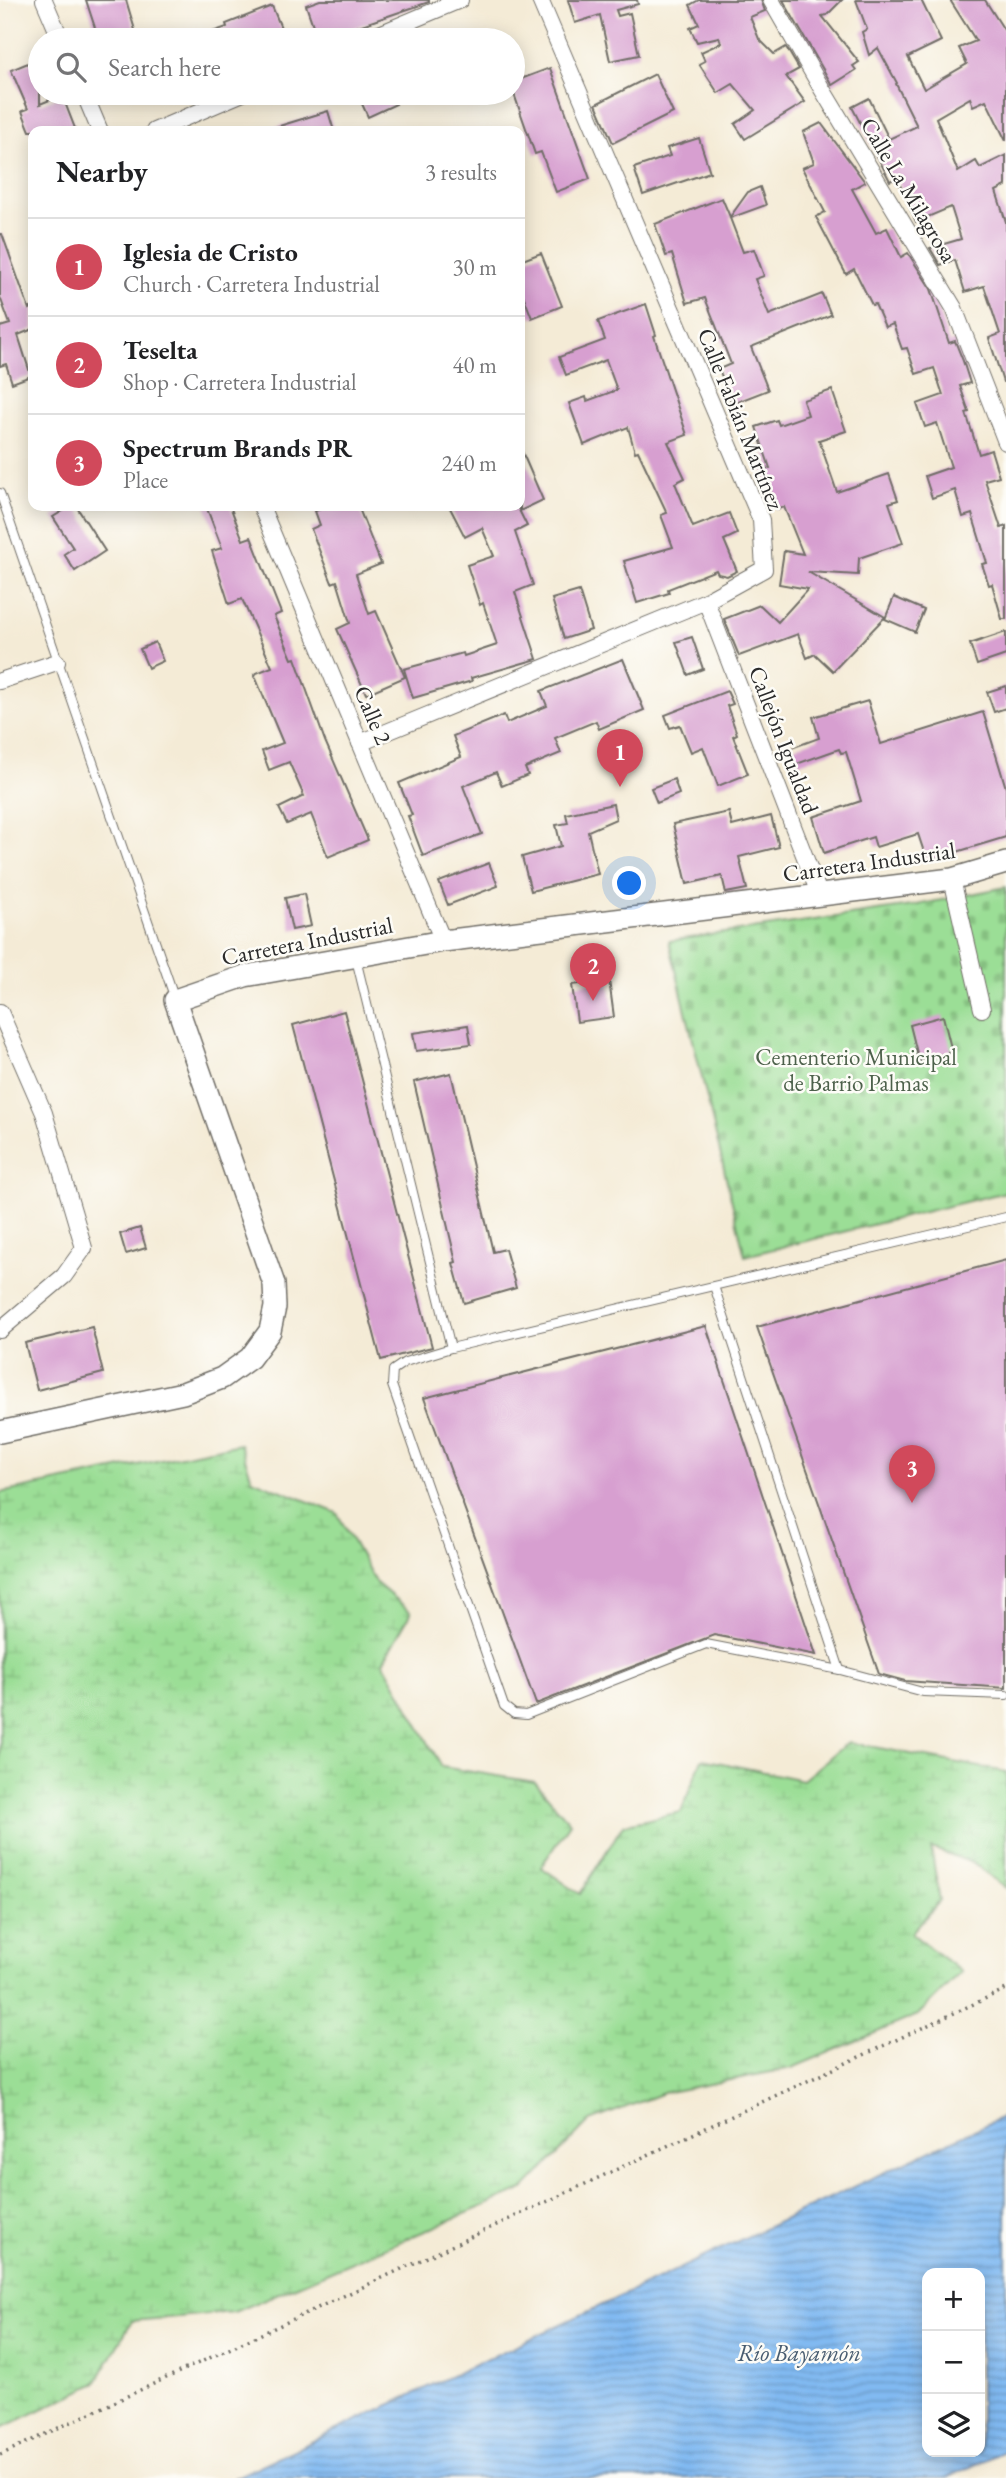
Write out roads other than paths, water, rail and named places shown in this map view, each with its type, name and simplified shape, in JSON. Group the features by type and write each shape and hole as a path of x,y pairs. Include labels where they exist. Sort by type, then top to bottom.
{"street":[{"path":"44,0 56,28"},
{"name":"Calle Fabián Martínez","path":"360,743 706,601 764,569 761,520 540,0"},
{"name":"Calle La Milagrosa","path":"771,0 954,308 1006,442"},
{"path":"393,28 455,1"},
{"path":"89,105 98,126"},
{"path":"166,126 215,105"},
{"name":"Calle 2","path":"263,511 443,941"},
{"name":"Callejón Igualdad","path":"706,601 820,896"},
{"path":"0,681 57,663"},
{"name":"Carretera Industrial","path":"175,1000 244,976 443,941 952,879 1006,863"},
{"path":"952,879 982,1009"},
{"path":"0,1432 183,1393 222,1378 241,1365 250,1358 270,1331 275,1307 274,1284 175,1000"},
{"path":"0,1012 44,1113 84,1248 64,1276 0,1330"}],"lane":[{"path":"0,493 175,1000"},
{"path":"355,956 451,1348"},
{"path":"1006,1217 451,1348 404,1362 393,1370 392,1385 504,1706 514,1714 526,1715 706,1644 840,1670 923,1692 1006,1695"},
{"path":"714,1286 840,1670"}],"water":[{"name":"Río Bayamón","path":"1006,2115 1006,2450 947,2478 234,2478"}],"place":[{"name":"Iglesia de Cristo","path":"620,787"},
{"name":"Teselta","path":"593,1001"},
{"name":"Spectrum Brands PR","path":"912,1503"}],"park label":[{"name":"Cementerio Municipal de Barrio Palmas","path":"856,1070"}]}
